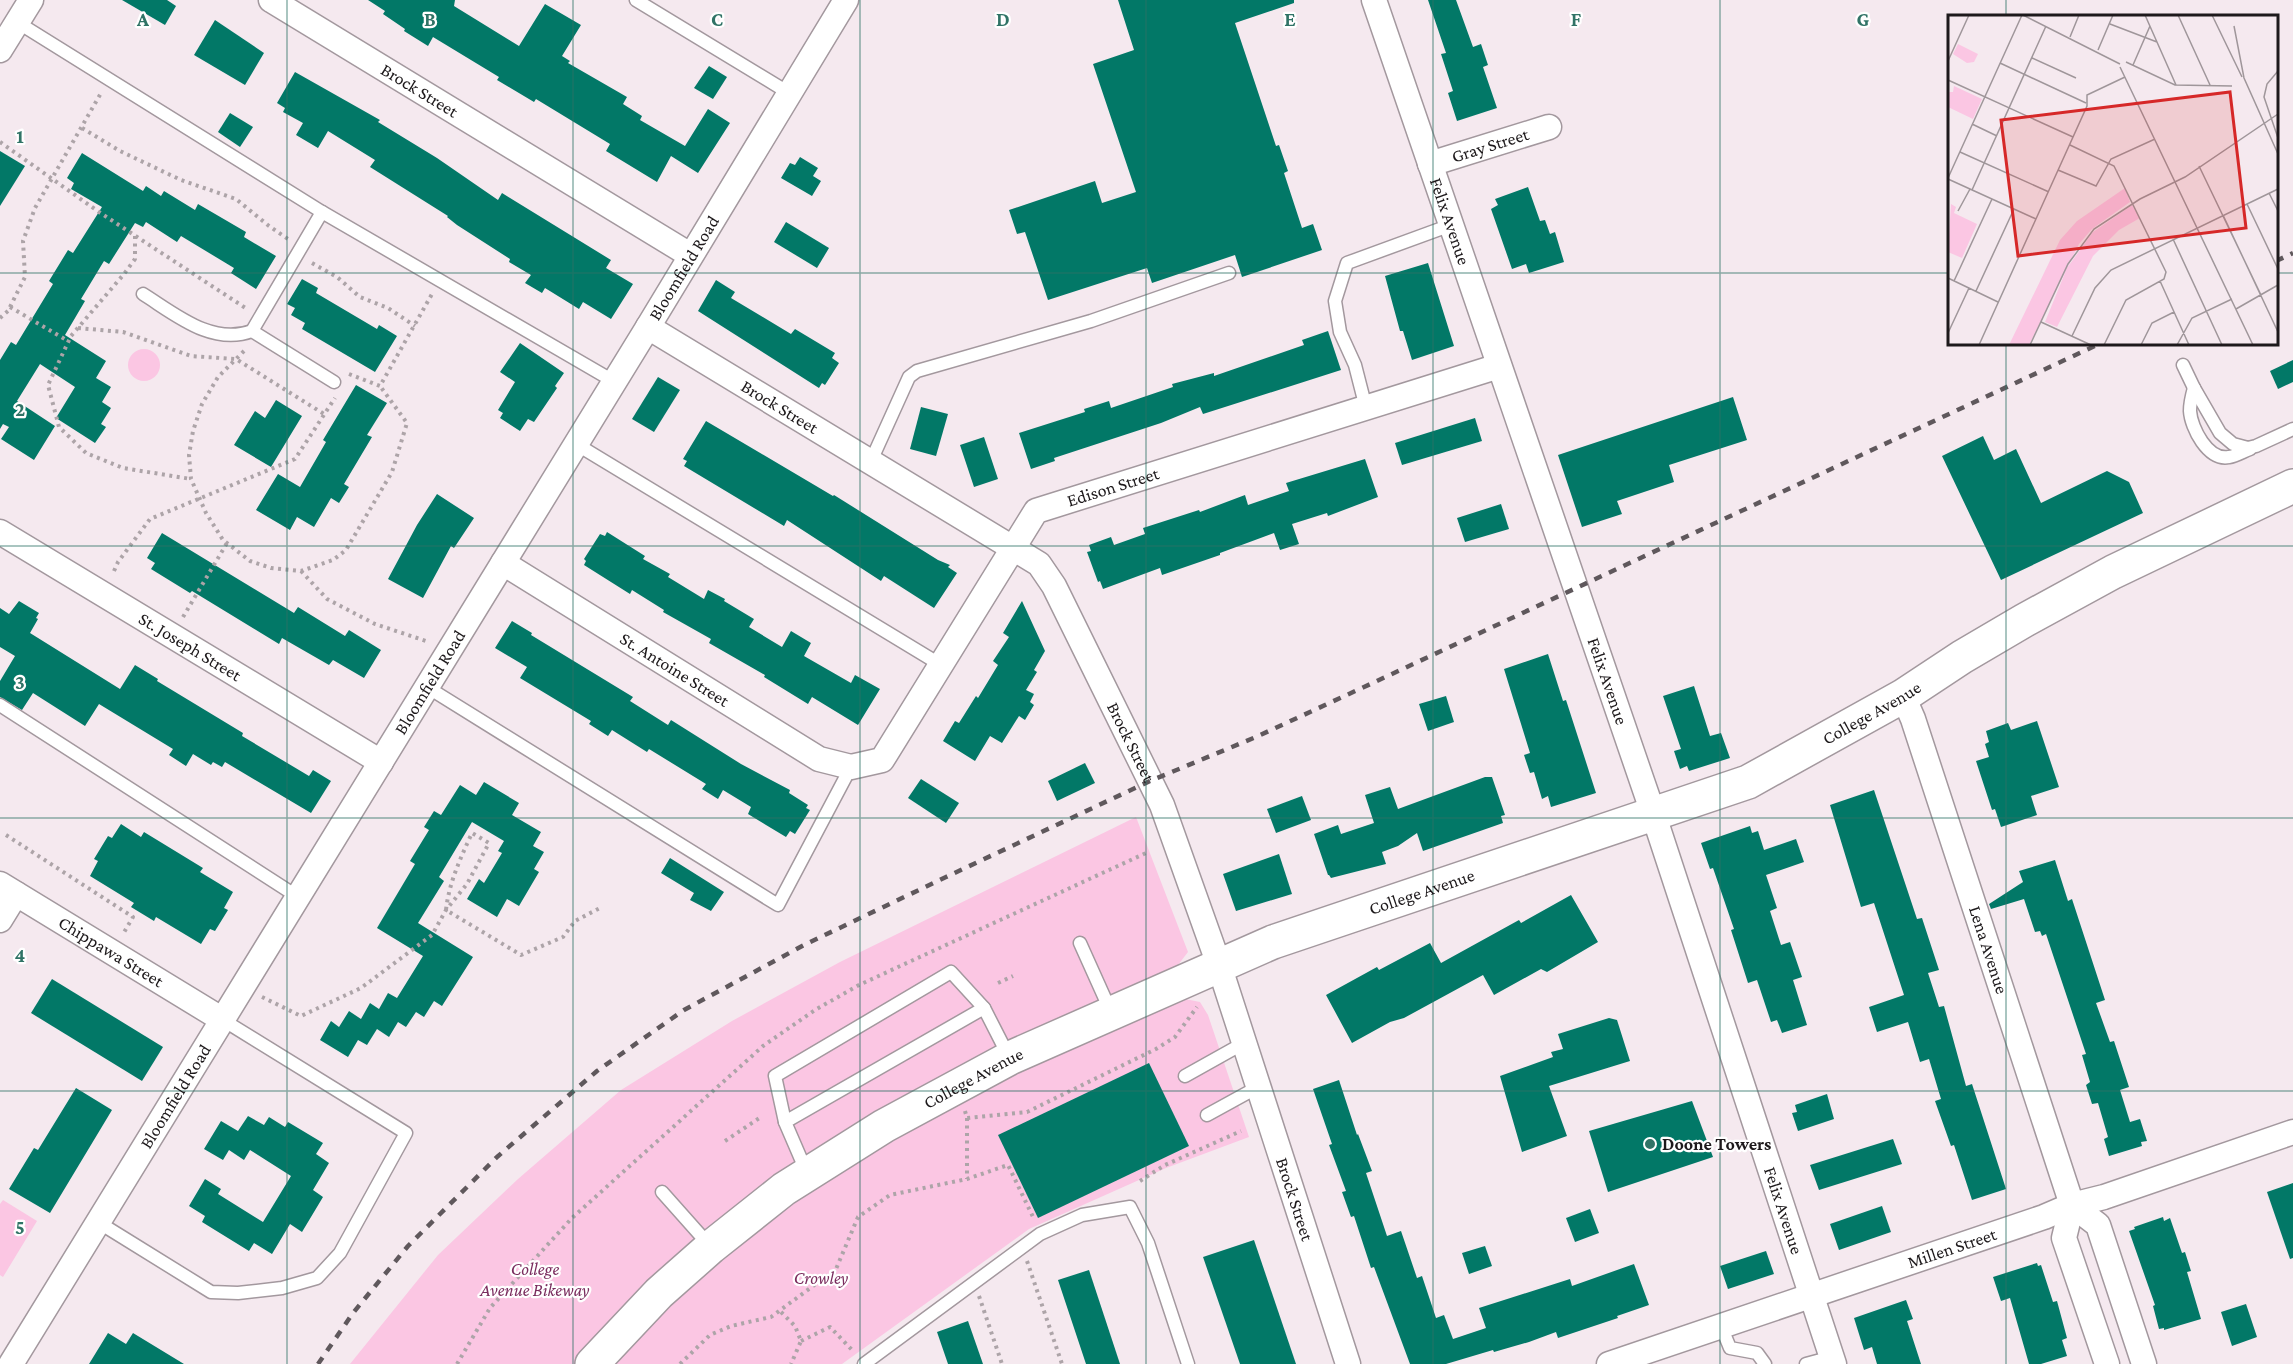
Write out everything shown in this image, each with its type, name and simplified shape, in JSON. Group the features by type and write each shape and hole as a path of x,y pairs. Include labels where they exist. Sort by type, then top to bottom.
{"street":[{"path":"0,50 30,0"},
{"name":"Brock Street","path":"271,0 690,255"},
{"name":"Bloomfield Road","path":"11,1364 615,381 846,0"},
{"name":"Felix Avenue","path":"1374,0 1653,813 1833,1360"},
{"name":"Gray Street","path":"1430,164 1549,127"},
{"name":"Brock Street","path":"648,327 1013,548 1038,564 1054,586 1162,805 1219,965 1348,1364"},
{"name":"Edison Street","path":"851,766 882,760 1036,511 1499,366"},
{"name":"College Avenue","path":"592,1364 659,1293 711,1247 807,1173 893,1121 1010,1058 1284,938 1748,782 1903,696 1962,657 2113,572 2293,486"},
{"name":"St. Joseph Street","path":"0,532 381,762"},
{"name":"St. Antoine Street","path":"503,563 819,759 851,766"},
{"name":"Lena Avenue","path":"1903,696 1918,734 2072,1205"},
{"path":"0,920 8,889"},
{"name":"Chippawa Street","path":"8,889 223,1020"},
{"name":"Millen Street","path":"1609,1364 2032,1221 2072,1205 2104,1197 2293,1132"},
{"path":"2107,1364 2064,1238 2072,1205 2098,1225 2144,1364"}],"lane":[{"path":"636,0 789,93"},
{"path":"17,22 321,212 615,381"},
{"path":"142,294 207,332 239,336 252,331 321,212"},
{"path":"1366,408 1354,364 1340,332 1335,301 1347,263 1451,225"},
{"path":"871,461 909,377 917,371 1081,324 1229,273"},
{"path":"252,331 338,387"},
{"path":"2183,365 2194,388 2226,440 2240,447 2256,446"},
{"path":"2194,388 2190,412 2202,443 2208,451 2222,457 2229,458 2293,429"},
{"path":"576,444 941,665"},
{"path":"427,687 778,905 851,766"},
{"path":"0,705 298,897"},
{"path":"1080,943 1112,1013"},
{"path":"807,1173 785,1122 775,1076 951,972 984,1008 1010,1058"},
{"path":"785,1122 984,1008"},
{"path":"98,1222 211,1292 238,1293 282,1288 316,1278 340,1253 406,1133 223,1020"},
{"path":"1185,1076 1244,1043"},
{"path":"1208,1115 1258,1088"},
{"path":"662,1192 711,1247"},
{"path":"871,1362 1040,1234 1082,1215 1130,1207 1148,1243 1188,1364"},
{"path":"1721,1326 1730,1348 1757,1353 1765,1364"},
{"path":"1806,1364 1833,1360"}],"path":[{"path":"0,318 10,307 25,277 23,241 35,208 109,79"},
{"path":"82,128 120,151 181,180 237,198 269,226 289,239"},
{"path":"0,142 248,310 254,300"},
{"path":"283,249 309,204"},
{"path":"135,235 135,258 68,341 48,385 60,427 86,453 123,468 190,479"},
{"path":"306,260 337,277 360,297 388,308 415,326"},
{"path":"380,386 439,280"},
{"path":"10,307 68,341"},
{"path":"77,328 123,332 192,356 236,359 324,414"},
{"path":"252,331 246,350 218,377 202,404 193,430 189,455 190,479 223,540 250,561 271,568 301,571 333,560 346,550 392,472 407,423 380,386 339,369"},
{"path":"114,572 118,562 150,519 296,459 338,387 350,374"},
{"path":"172,636 227,543"},
{"path":"301,571 327,599 375,624 430,643"},
{"path":"244,984 266,1000 301,1016 361,987 432,935 446,910 467,884 489,843 472,833 456,867 446,910"},
{"path":"6,835 133,917 112,952"},
{"path":"446,910 521,955 563,937 575,921 600,908"},
{"path":"998,983 1013,976"},
{"path":"967,1118 987,1118 1027,1112 1134,1060 1175,1037 1198,1006"},
{"path":"967,1179 965,1110 972,1106"},
{"path":"726,1141 761,1117"},
{"path":"1140,1181 1165,1165 1241,1131"},
{"path":"680,1364 710,1335 731,1326 771,1317 836,1269 858,1217 890,1195 967,1179 1008,1165 1036,1224"},
{"path":"1022,1246 1062,1364"},
{"path":"974,1282 1002,1364"},
{"path":"780,1312 795,1326 801,1341"},
{"path":"791,1364 801,1341 830,1327 854,1352"}],"green space":[{"path":"144,349 155,354 160,365 155,376 144,381 133,376 128,365 133,354"},
{"name":"College Avenue Bikeway","path":"1136,817 1188,952 1178,965 1056,1021 616,1315 575,1364 350,1364 438,1255 518,1179 621,1090 732,1021 840,962"},
{"name":"Crowley","path":"1185,999 1200,1002 1208,1015 1249,1137 1166,1168 1029,1229 842,1364 607,1364 618,1351 768,1217 862,1155 1055,1050"},
{"path":"3,1200 37,1221 3,1277 0,1275 0,1204"}],"building":[{"path":"122,0 167,0 176,6 165,25"},
{"path":"368,0 455,0 454,6 519,46 545,4 581,25 562,56 570,61 568,63 627,97 623,104 642,116 640,120 685,146 708,109 730,123 698,173 671,156 657,182 606,151 610,144 536,99 534,102 497,80 499,77 433,37 428,46 404,31 405,29 383,14 385,11"},
{"path":"1118,0 1294,0 1294,3 1235,23 1276,146 1279,145 1288,171 1284,173 1302,228 1313,224 1322,250 1242,277 1235,255 1152,283 1147,268 1048,300 1025,232 1017,234 1009,210 1095,181 1102,203 1136,192 1093,64 1134,50"},
{"path":"1428,0 1456,0 1473,47 1481,44 1488,65 1483,67 1497,108 1457,121 1448,93 1453,91 1441,54 1446,53"},
{"path":"215,20 264,53 245,85 194,55"},
{"path":"709,66 727,77 713,99 694,88"},
{"path":"295,72 380,120 378,122 437,158 498,200 502,193 611,260 606,268 633,284 611,319 583,302 579,309 545,288 542,293 525,283 531,275 509,262 510,259 457,225 448,216 370,167 375,160 328,131 318,148 296,135 303,123 283,112 285,108 277,103"},
{"path":"230,113 253,127 240,147 218,132"},
{"path":"0,151 25,166 0,206"},
{"path":"82,153 143,191 146,186 161,196 164,191 195,210 198,204 246,232 244,237 276,256 256,289 231,273 234,268 181,236 177,242 146,222 143,227 135,223 109,264 104,261 81,299 85,301 65,335 106,361 96,378 111,387 102,402 111,408 101,424 106,427 95,443 56,418 75,387 40,364 17,401 55,426 34,460 1,439 9,427 3,424 0,429 0,360 11,342 16,345 53,284 49,281 68,250 73,253 102,207 71,189 74,183 67,178"},
{"path":"800,157 818,168 813,176 821,181 812,196 781,178 790,163 795,165"},
{"path":"1528,187 1540,221 1545,220 1550,234 1555,232 1564,262 1529,273 1526,264 1512,269 1491,209 1498,205 1495,199"},
{"path":"786,222 829,248 817,268 774,242"},
{"path":"1428,263 1454,346 1412,360 1403,331 1400,331 1385,276"},
{"path":"302,279 318,288 316,293 377,329 379,325 397,336 375,372 302,329 305,323 291,315 295,308 287,304"},
{"path":"716,280 735,292 731,298 791,334 795,329 835,353 832,358 839,363 825,385 822,383 819,388 698,311"},
{"path":"1328,331 1341,370 1203,414 1200,407 1161,423 1054,458 1055,461 1031,469 1019,433 1085,412 1084,409 1109,401 1111,408 1173,387 1172,384 1214,373 1214,376 1304,345 1302,340"},
{"path":"520,343 564,373 555,386 557,388 534,422 528,419 520,431 500,418 503,413 498,410 515,382 500,372"},
{"path":"2293,360 2293,382 2278,389 2270,371"},
{"path":"658,377 680,390 654,432 632,419"},
{"path":"356,385 387,403 367,435 372,437 344,484 349,487 339,503 331,498 314,527 297,517 290,530 256,510 278,474 300,487 326,442 323,440"},
{"path":"1733,397 1747,440 1669,465 1674,482 1617,501 1622,514 1582,527 1558,455"},
{"path":"276,400 302,416 271,467 234,445 255,411 265,418"},
{"path":"921,407 948,414 936,456 910,449"},
{"path":"1475,418 1482,441 1402,465 1395,443"},
{"path":"706,421 950,565 948,567 957,573 934,608 884,576 881,581 787,520 784,526 684,466 687,461 683,459"},
{"path":"1983,436 1994,460 2016,449 2041,503 2107,471 2129,482 2143,513 2001,580 1942,456"},
{"path":"984,437 998,479 974,487 960,445"},
{"path":"1365,459 1378,497 1328,516 1327,513 1292,524 1299,544 1280,550 1274,533 1162,575 1160,568 1103,589 1100,581 1098,582 1087,552 1091,551 1089,545 1111,537 1114,545 1145,534 1143,528 1199,510 1200,512 1245,495 1248,505 1289,491 1286,483"},
{"path":"437,494 474,518 454,548 451,546 423,598 388,579 417,525"},
{"path":"1501,504 1509,529 1465,542 1457,518"},
{"path":"607,532 645,556 643,559 670,574 668,577 704,599 708,590 725,599 724,601 754,619 749,627 782,647 791,631 811,643 804,656 851,683 855,675 880,689 858,725 812,697 808,704 764,677 765,675 709,643 711,639 663,612 664,610 632,590 630,594 584,565 586,561 584,559 600,534 605,536"},
{"path":"162,533 294,613 298,607 345,636 349,630 381,650 364,678 333,660 329,665 282,638 279,644 151,569 155,563 147,558"},
{"path":"19,601 39,613 30,633 120,689 135,665 158,679 157,681 243,733 242,736 309,776 313,770 331,781 311,813 225,762 222,767 213,762 211,765 193,754 186,766 169,755 173,749 99,704 85,726 33,693 22,710 0,697 0,681 15,656 0,647 0,608 9,614"},
{"path":"1022,601 1045,651 1034,670 1037,672 1026,690 1034,694 1030,702 1034,705 1025,720 1019,716 1002,743 990,736 975,761 943,741 955,721 959,723 976,696 978,698 998,665 993,661 1009,637 1003,633"},
{"path":"512,621 633,697 630,701 668,725 671,720 741,764 790,790 789,793 808,805 806,808 810,810 795,834 790,831 786,837 748,814 751,807 723,790 718,799 702,789 706,784 649,749 647,752 612,730 608,736 589,724 591,721 520,678 527,667 495,648"},
{"path":"1548,654 1563,701 1566,700 1596,793 1551,807 1548,796 1542,799 1534,772 1530,773 1524,755 1530,753 1504,669"},
{"path":"1694,686 1710,736 1721,733 1730,758 1689,771 1687,766 1680,769 1674,751 1681,749 1663,696"},
{"path":"1446,696 1454,722 1428,731 1419,704"},
{"path":"2037,721 2059,787 2031,796 2037,815 2001,827 1995,809 1992,810 1976,761 1989,757 1985,744 1989,742 1986,731 2008,723 2011,730"},
{"path":"1085,763 1095,783 1057,801 1048,781"},
{"path":"1485,777 1492,777 1505,815 1501,816 1503,823 1423,851 1417,833 1398,846 1382,852 1386,864 1331,878 1328,875 1314,834 1338,825 1341,834 1374,823 1365,795 1390,787 1398,809"},
{"path":"921,779 959,803 946,823 908,798"},
{"path":"484,782 519,803 512,815 541,832 533,846 544,852 534,869 539,872 519,906 507,899 497,917 467,899 479,879 484,883 502,853 498,851 504,841 472,822 439,877 444,881 418,923 473,957 442,1006 434,1001 424,1017 416,1012 406,1027 398,1022 389,1037 377,1029 367,1045 358,1040 348,1057 320,1040 331,1021 339,1027 349,1011 361,1019 370,1003 379,1009 388,993 397,998 423,956 377,928 415,864 410,861 429,830 424,827 434,811 441,815 460,785 476,795"},
{"path":"1874,790 1917,919 1922,918 1939,970 1928,973 1939,1007 1944,1006 1966,1086 1972,1084 2006,1189 1972,1200 1954,1145 1951,1146 1935,1101 1941,1099 1929,1059 1920,1062 1908,1022 1877,1032 1869,1007 1904,995 1874,903 1861,907 1830,805"},
{"path":"1302,796 1311,820 1276,833 1267,809"},
{"path":"121,824 141,837 144,832 203,868 200,872 233,892 224,908 228,910 215,931 210,929 201,944 156,917 154,921 131,907 134,903 90,876 98,861 94,859 108,836 112,838"},
{"path":"1750,826 1752,833 1758,831 1764,850 1796,839 1804,862 1766,875 1777,908 1770,911 1781,945 1790,942 1802,977 1793,980 1807,1025 1782,1033 1777,1020 1771,1022 1757,980 1748,983 1731,930 1734,929 1713,868 1710,869 1701,843"},
{"path":"1279,854 1292,894 1236,911 1223,874"},
{"path":"670,858 724,892 711,911 690,900 694,893 661,873"},
{"path":"2055,860 2068,901 2072,899 2105,1000 2096,1003 2110,1042 2114,1041 2129,1087 2120,1090 2130,1122 2140,1119 2147,1141 2141,1142 2142,1146 2109,1156 2104,1139 2108,1137 2098,1103 2092,1104 2086,1085 2090,1082 2082,1055 2086,1054 2046,934 2042,936 2040,931 2035,932 2024,899 1991,909 1989,904 2023,882 2019,871"},
{"path":"1571,895 1598,942 1547,972 1541,969 1494,995 1483,975 1352,1043 1326,995 1377,967 1379,970 1430,943 1441,963 1519,920 1521,923"},
{"path":"52,979 163,1047 142,1081 31,1013"},
{"path":"1609,1018 1617,1020 1630,1061 1549,1086 1567,1136 1522,1152 1500,1076 1553,1057 1551,1052 1563,1049 1558,1034"},
{"path":"1149,1063 1189,1146 1038,1218 998,1135"},
{"path":"1339,1080 1357,1135 1372,1171 1366,1173 1387,1236 1401,1231 1417,1278 1422,1276 1436,1318 1444,1315 1453,1339 1486,1328 1479,1308 1570,1279 1572,1286 1634,1264 1649,1305 1558,1338 1556,1332 1529,1342 1446,1364 1410,1364 1374,1267 1371,1268 1354,1216 1351,1217 1342,1192 1346,1191 1329,1145 1332,1144 1313,1089"},
{"path":"76,1088 112,1110 50,1213 9,1189 34,1148 38,1150"},
{"path":"1827,1094 1834,1119 1798,1131 1792,1113 1797,1112 1795,1105"},
{"name":"Doone Towers","path":"1692,1101 1713,1157 1608,1192 1589,1131"},
{"path":"248,1116 264,1125 269,1117 285,1127 288,1122 323,1143 316,1154 329,1163 313,1190 323,1197 302,1232 290,1224 272,1254 254,1243 249,1251 202,1222 205,1216 189,1206 205,1179 221,1189 218,1194 263,1222 291,1176 250,1150 244,1160 229,1150 223,1160 204,1149 221,1121 238,1131"},
{"path":"1893,1139 1902,1164 1819,1190 1810,1165"},
{"path":"2293,1183 2293,1258 2290,1259 2267,1192"},
{"path":"1882,1206 1891,1232 1839,1250 1830,1224"},
{"path":"1590,1209 1599,1233 1575,1242 1566,1218"},
{"path":"2163,1217 2164,1221 2170,1218 2182,1253 2185,1252 2191,1271 2187,1272 2201,1319 2164,1330 2164,1328 2159,1329 2153,1306 2155,1305 2129,1231"},
{"path":"1254,1240 1296,1364 1240,1364 1203,1257"},
{"path":"1485,1246 1492,1266 1469,1274 1462,1253"},
{"path":"1766,1251 1774,1274 1728,1289 1720,1266"},
{"path":"2037,1263 2038,1266 2041,1265 2053,1302 2057,1301 2067,1338 2062,1340 2067,1356 2041,1364 2029,1364 2010,1298 2001,1301 1993,1277"},
{"path":"1089,1270 1120,1364 1086,1364 1058,1280"},
{"path":"1906,1300 1913,1319 1907,1321 1921,1364 1877,1364 1872,1347 1864,1350 1854,1318"},
{"path":"2246,1304 2257,1337 2232,1346 2221,1312"},
{"path":"968,1321 983,1364 948,1364 937,1332"},
{"path":"108,1333 126,1344 133,1333 184,1364 89,1364"}],"railway":[{"path":"2278,260 2293,253"},
{"path":"318,1364 353,1313 408,1246 497,1157 597,1071 684,1010 804,945 946,877 1150,781 1256,737 2097,345"}],"place":[{"name":"Doone Towers","path":"1650,1144"}]}
